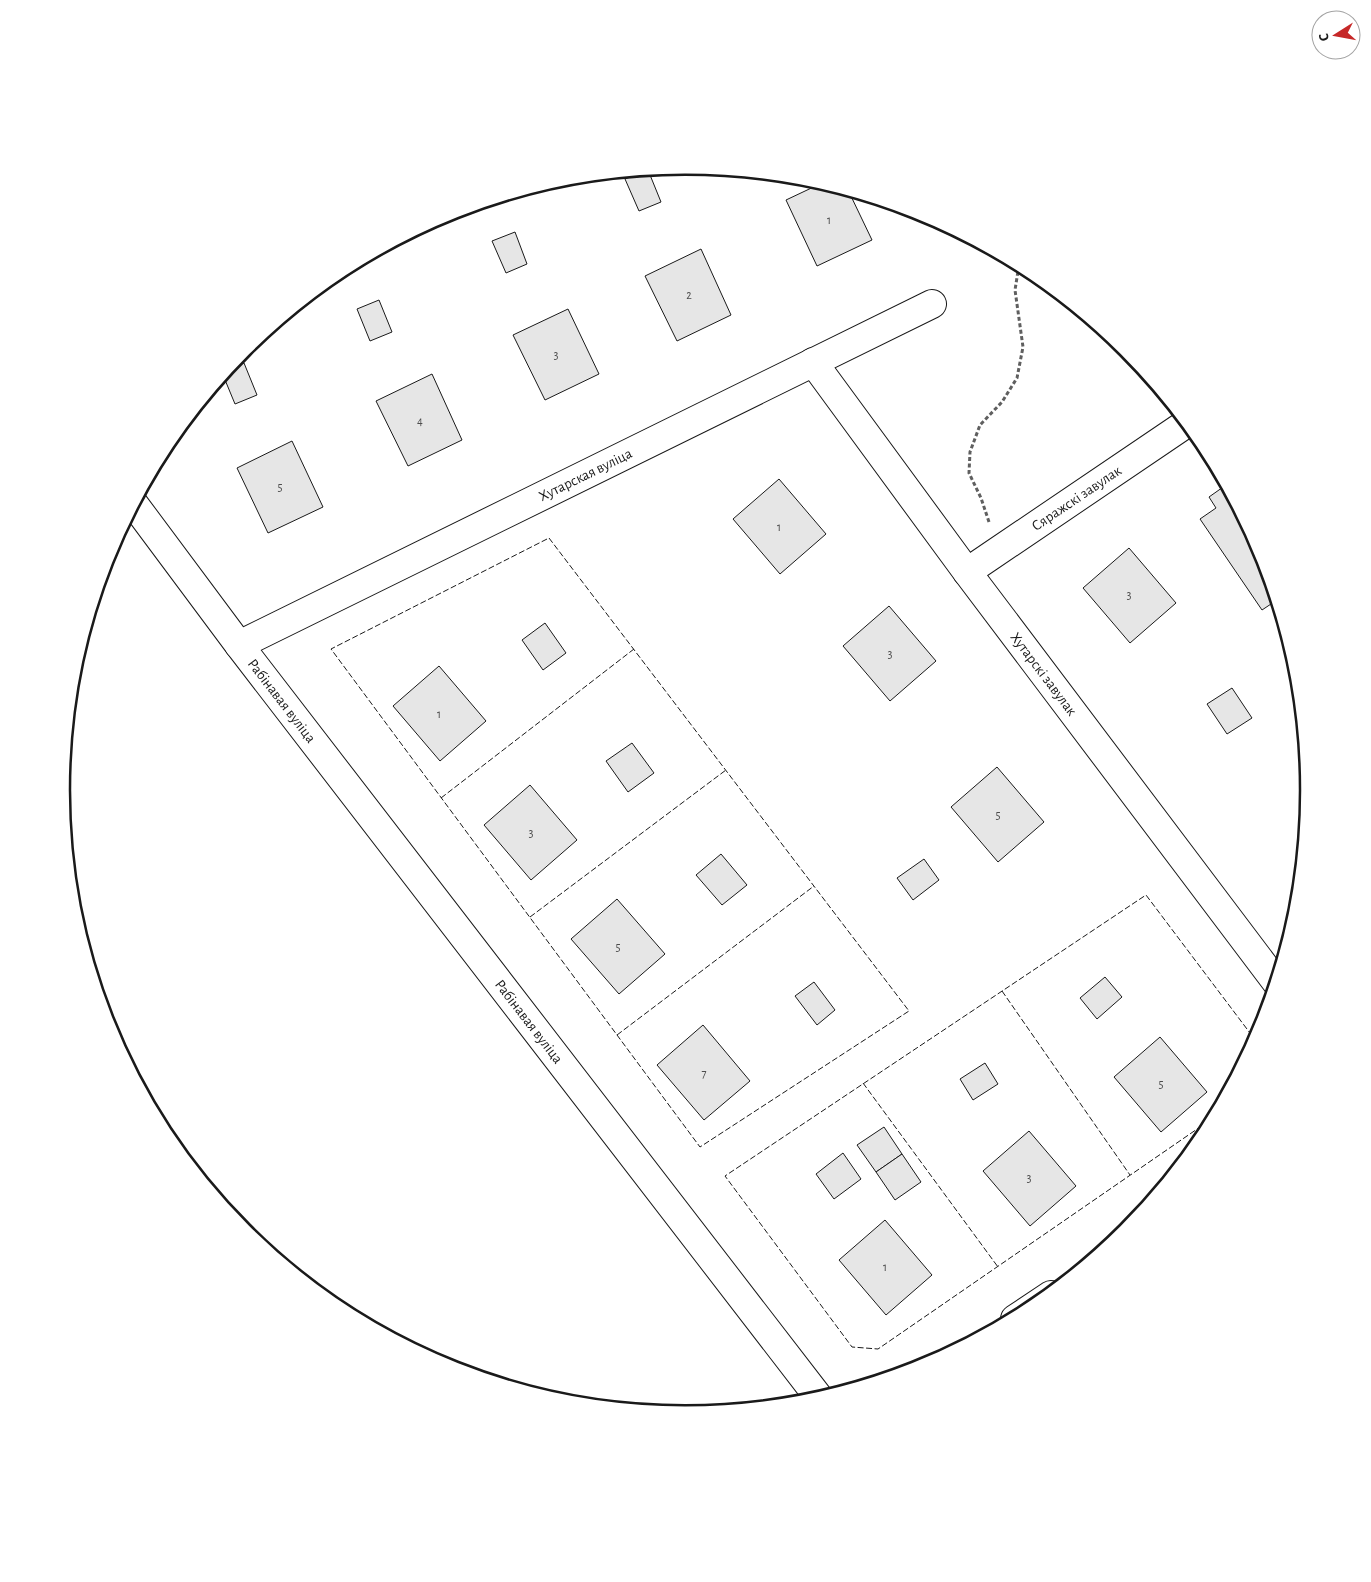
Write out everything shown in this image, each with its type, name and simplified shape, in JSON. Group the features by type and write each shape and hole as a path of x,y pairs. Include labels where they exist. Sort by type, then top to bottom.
{"street":[{"name":"Хутарская вуліца","path":"239,645 932,304"},
{"name":"Хутарскі завулак","path":"814,362 967,572 1272,977"},
{"name":"Сяражскі завулак","path":"967,572 1181,427"},
{"name":"Рабінавая вуліца","path":"138,509 239,645 815,1393"}],"path":[{"path":"990,526 981,498 969,473 970,452 980,425 1002,402 1017,378 1023,347 1015,290 1018,273"}],"building":[{"path":"651,177 661,202 639,211 625,179"},
{"path":"811,188 852,198 872,240 817,266 786,200"},
{"path":"515,232 527,264 506,273 492,241"},
{"path":"701,249 731,315 677,341 645,276"},
{"path":"379,300 392,332 370,341 357,309"},
{"path":"568,309 599,374 545,400 513,335"},
{"path":"243,363 257,395 235,404 226,382"},
{"path":"432,374 462,440 408,466 376,401"},
{"path":"292,441 323,507 268,533 237,468"},
{"path":"779,479 826,534 780,574 733,519"},
{"path":"1222,488 1238,519 1254,555 1271,604 1262,610 1200,519 1216,508 1209,497"},
{"path":"1129,548 1176,603 1130,643 1083,588"},
{"path":"889,606 936,661 890,701 843,646"},
{"path":"545,623 566,653 543,670 522,640"},
{"path":"439,666 486,721 440,761 393,706"},
{"path":"1232,688 1252,718 1227,734 1207,704"},
{"path":"632,743 654,773 628,792 606,761"},
{"path":"997,767 1044,822 998,862 951,807"},
{"path":"530,785 577,840 531,880 484,825"},
{"path":"721,854 747,885 722,905 696,875"},
{"path":"924,859 939,880 913,900 897,878"},
{"path":"617,899 665,954 619,994 571,939"},
{"path":"1105,977 1122,997 1097,1019 1080,998"},
{"path":"814,982 835,1010 817,1025 795,996"},
{"path":"703,1025 750,1081 704,1120 657,1065"},
{"path":"1160,1037 1207,1092 1161,1132 1114,1077"},
{"path":"985,1063 998,1084 973,1100 960,1079"},
{"path":"884,1127 902,1154 876,1172 857,1145"},
{"path":"1029,1131 1076,1186 1030,1226 983,1171"},
{"path":"843,1153 861,1179 834,1199 816,1174"},
{"path":"902,1154 921,1182 895,1200 876,1172"},
{"path":"885,1220 932,1275 886,1315 839,1260"}],"fence":[{"path":"549,538 909,1011 700,1147 331,649 549,538"},
{"path":"441,798 634,649"},
{"path":"530,917 726,770"},
{"path":"617,1035 814,886"},
{"path":"1202,1126 878,1349 852,1347 725,1176 1146,895 1251,1034"},
{"path":"1002,991 1130,1175"},
{"path":"863,1083 998,1267"}]}
